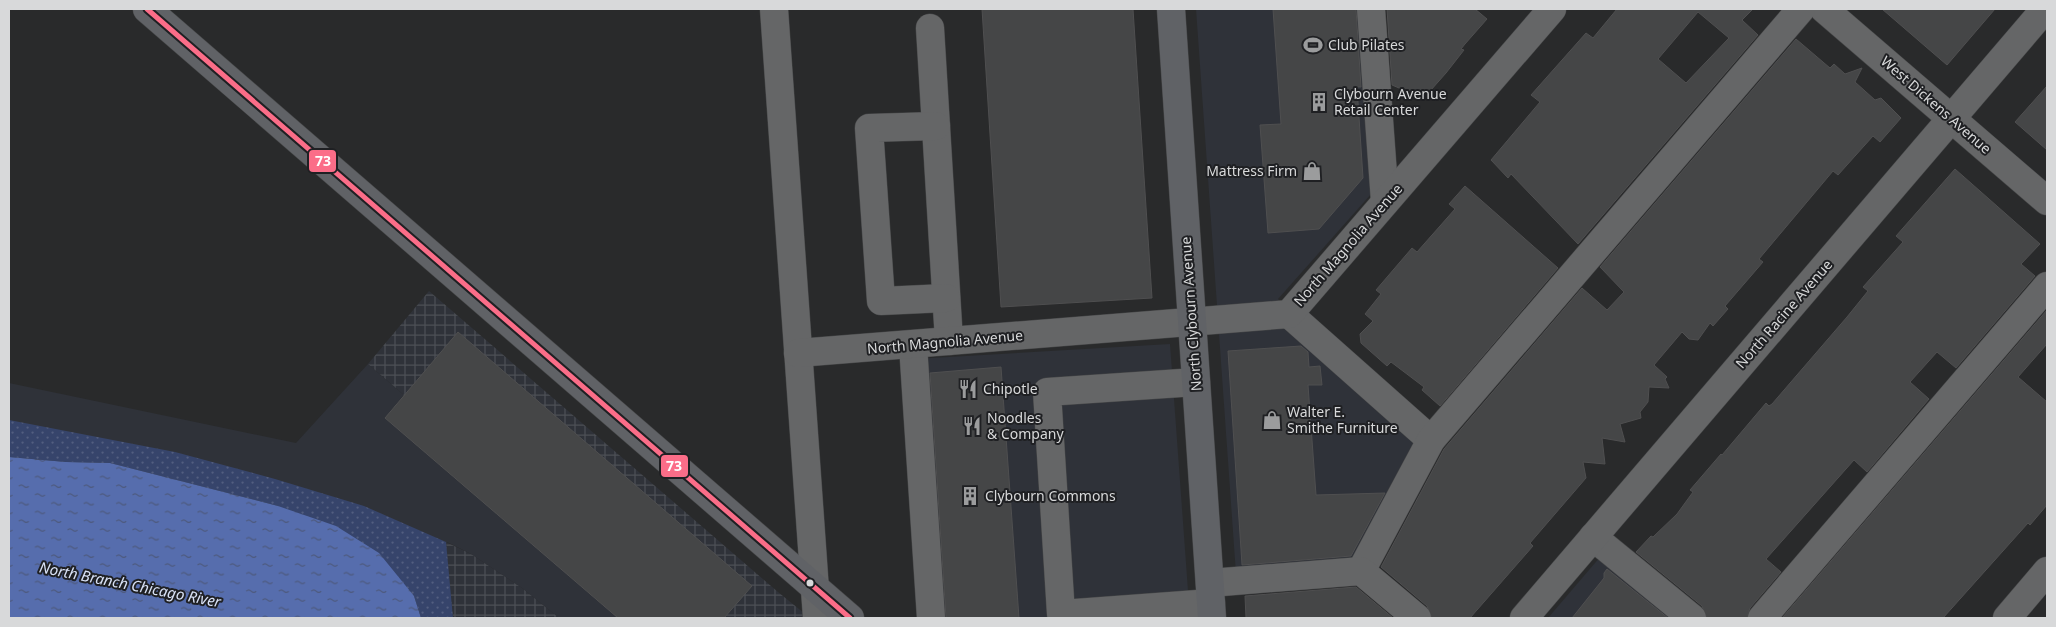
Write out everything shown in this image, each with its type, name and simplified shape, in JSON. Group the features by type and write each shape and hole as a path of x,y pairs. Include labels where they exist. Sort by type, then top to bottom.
{"main road":[{"path":"147,9 850,618"},
{"name":"North Clybourn Avenue","path":"1171,9 1211,602"}],"street":[{"path":"774,9 817,618"},
{"path":"1371,9 1385,202"},
{"name":"North Magnolia Avenue","path":"798,353 1289,314 1551,9"},
{"path":"1361,571 1431,440 1801,9"},
{"name":"West Dickens Avenue","path":"1824,9 2047,201"},
{"name":"North Racine Avenue","path":"1524,618 2045,9"},
{"path":"930,28 949,341"},
{"path":"936,126 869,128 881,301 946,298"},
{"path":"1762,618 2047,286"},
{"path":"1289,314 1431,440"},
{"path":"913,345 931,618"},
{"path":"1196,382 1047,392 1061,614 1211,602 1361,571"},
{"path":"1593,537 1692,618"},
{"path":"1361,571 1417,618"},
{"path":"2007,618 2047,571"}],"shaded area":[{"path":"1196,9 1359,9 1372,193 1278,299 1421,440 1358,566 1236,574"},
{"path":"429,291 810,618 618,618 385,418 404,395 368,364"},
{"name":"Clybourn Commons","path":"1170,344 1190,618 931,618 914,359"},
{"path":"368,364 404,395 385,418 618,618 559,618 522,588 471,554 447,542 453,618 421,618 414,596 110,463 9,457 9,383 296,443"},
{"path":"9,420 175,452 275,479 364,506 446,542 453,618 421,618 414,596 278,506 110,463 66,462 9,457"},
{"path":"446,542 471,554 522,588 559,618 453,618"},
{"path":"1607,549 1693,618 1548,618"}],"water":[{"name":"North Branch Chicago River","path":"9,457 66,462 110,463 278,506 336,526 379,553 414,596 421,618 9,618"}],"building":[{"path":"982,9 1133,9 1152,298 1001,307"},
{"name":"Clybourn Avenue Retail Center","path":"1273,9 1356,9 1361,87 1357,87 1363,178 1319,229 1268,233 1260,125 1281,124"},
{"path":"1387,9 1475,9 1487,19 1461,49 1464,50 1446,73 1423,99 1414,90 1406,91 1392,85"},
{"path":"1617,9 1753,9 1742,20 1758,35 1578,244 1511,174 1508,178 1491,160 1540,102 1531,95 1586,33 1593,38","holes":["1698,12 1729,38 1686,83 1658,59"]},
{"path":"1882,9 1995,9 1947,65"},
{"path":"1796,39 1830,68 1834,64 1845,74 1862,68 1855,82 1875,100 1881,98 1901,118 1880,142 1873,136 1838,175 1833,171 1759,259 1763,262 1725,306 1728,309 1713,326 1710,323 1698,340 1689,339 1682,332 1654,365 1667,377 1665,379 1669,388 1649,387 1648,402 1640,412 1641,418 1620,424 1625,442 1602,438 1605,464 1583,462 1586,478 1530,543 1533,546 1470,618 1432,618 1427,606 1381,567 1444,449 1582,288 1607,310 1624,292 1600,267"},
{"path":"2047,86 2047,150 2015,122"},
{"path":"1955,169 2040,244 2021,264 2035,276 1956,368 1937,352 1910,382 1929,399 1867,472 1854,460 1766,559 1781,572 1750,608 1747,618 1707,618 1702,606 1636,552 1651,536 1653,537 1677,514 1693,492 1690,490 1721,454 1766,403 1769,406 1772,404 1847,317 1868,291 1863,287 1903,242 1896,236"},
{"path":"1465,186 1558,268 1440,406 1422,390 1424,387 1391,362 1387,366 1361,343 1360,334 1373,321 1365,314 1381,294 1376,290 1412,248 1417,252 1455,209 1449,204"},
{"path":"2047,310 2047,344 2018,377 2047,402 2047,505 2030,525 2028,523 1943,618 1782,618"},
{"path":"458,332 752,586 724,618 618,618 385,418"},
{"path":"1301,346 1308,352 1309,367 1320,366 1322,385 1308,385 1316,495 1385,493 1351,556 1242,565 1228,351"},
{"name":"Clybourn Commons","path":"1001,367 1019,618 946,618 930,373"},
{"path":"1607,569 1668,618 1572,618 1604,578 1604,573"},
{"path":"1356,587 1393,618 1246,618 1245,596"}],"transit line":[{"name":"73","path":"147,9 850,618"}],"place":[{"name":"Club Pilates","path":"1313,45"},
{"name":"Clybourn Avenue Retail Center","path":"1319,102"},
{"name":"Mattress Firm","path":"1312,171"},
{"name":"Chipotle","path":"968,389"},
{"name":"Walter E. Smithe Furniture","path":"1272,420"},
{"name":"Noodles & Company","path":"972,426"},
{"name":"Clybourn Commons","path":"970,496"}]}
